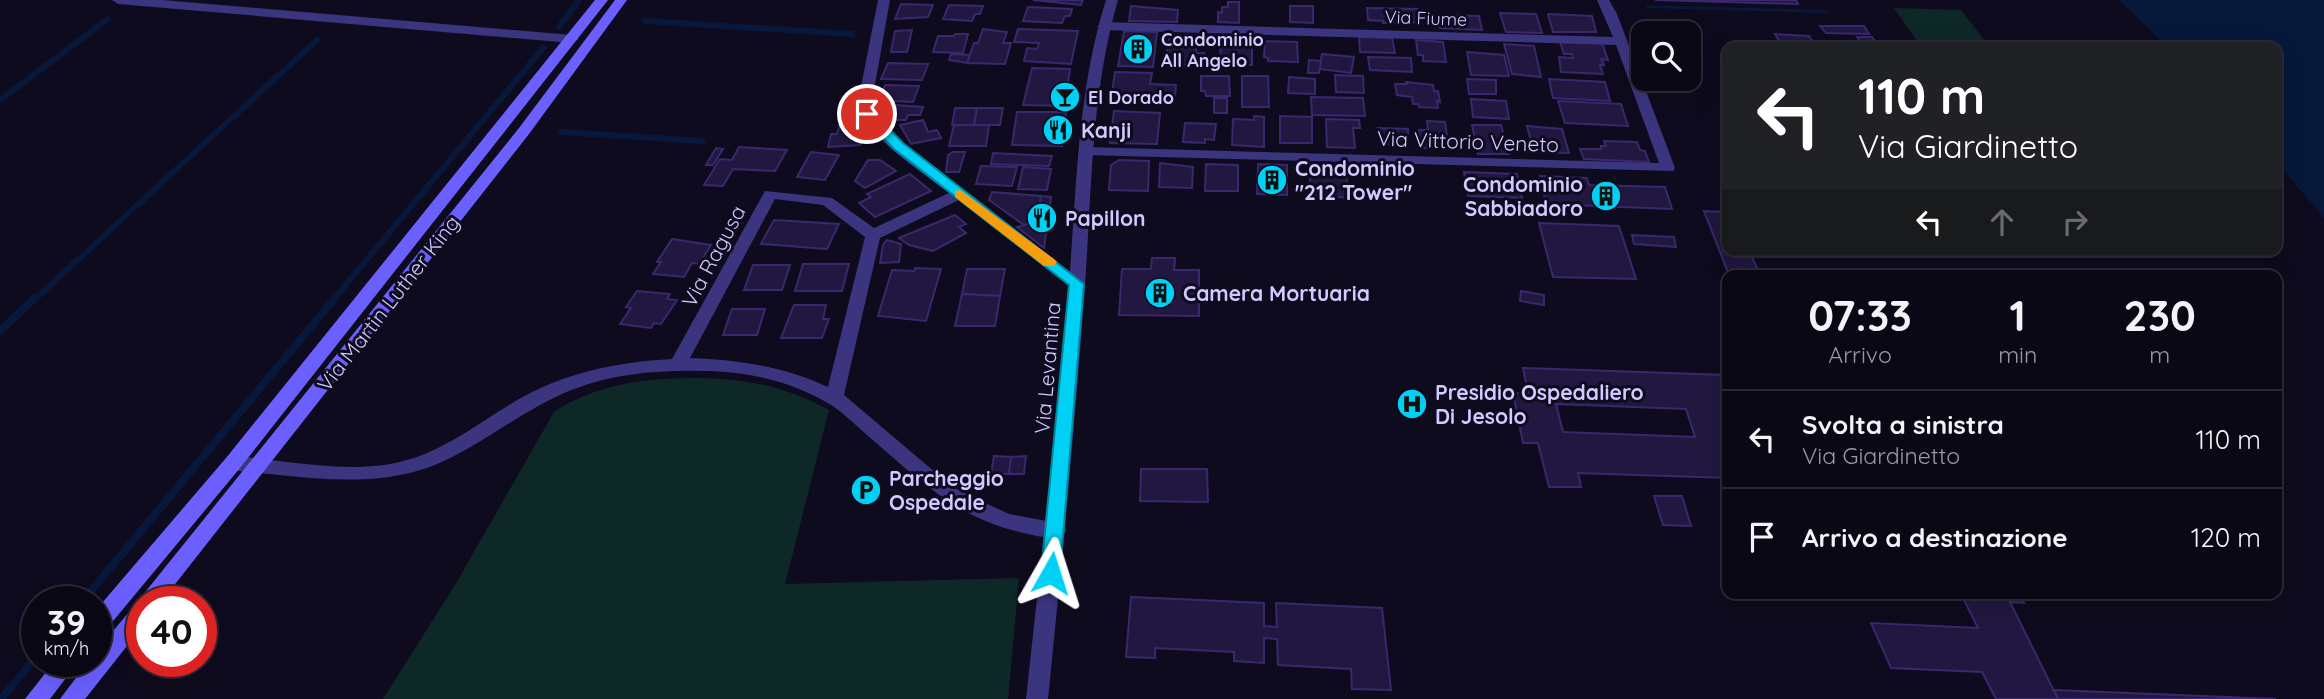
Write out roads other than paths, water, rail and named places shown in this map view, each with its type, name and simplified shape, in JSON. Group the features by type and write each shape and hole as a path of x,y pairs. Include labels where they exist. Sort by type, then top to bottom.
{"main road":[{"name":"Via Martin Luther King","path":"112,607 233,463 602,0"},
{"name":"Via Martin Luther King","path":"162,586 524,131 621,0"},
{"path":"71,699 126,631"},
{"path":"36,699 54,677"}],"street":[{"path":"118,0 572,39"},
{"path":"884,0 864,107 867,114 898,146 1077,284"},
{"name":"Via Levantina","path":"1037,699 1056,530 1077,284 1085,151 1103,26 1112,0"},
{"name":"Via Vittorio Veneto","path":"1085,151 1668,168 1611,14 1603,0"},
{"name":"Via Fiume","path":"1103,26 1621,41"},
{"name":"Via Ragusa","path":"678,364 770,194 827,201 873,235"},
{"path":"834,397 873,235 959,194"},
{"path":"233,463 386,472 425,461 468,440 543,394 588,378 678,364 720,365 764,372 812,386 834,397 942,489 958,499 1006,523 1056,530"}],"water":[{"path":"2119,0 2324,0 2324,218 2282,169 2282,42 2162,42"},
{"path":"1646,5 1826,10 1828,13 1647,8"}],"waterway":[{"path":"559,27 579,0"},
{"path":"0,100 108,19"},
{"path":"645,21 852,34"},
{"path":"34,300 317,40"},
{"path":"333,300 543,48"},
{"path":"561,132 703,141"},
{"path":"0,331 35,298"},
{"path":"95,586 335,298"},
{"path":"1,699 21,675"}],"place":[{"name":"Condominio All Angelo","path":"1138,49"},
{"name":"El Dorado","path":"1065,97"},
{"name":"Kanji","path":"1058,130"},
{"name":"Condominio \"212 Tower\"","path":"1272,180"},
{"name":"Condominio Sabbiadoro","path":"1606,196"},
{"name":"Papillon","path":"1042,218"},
{"name":"Camera Mortuaria","path":"1160,293"},
{"name":"Presidio Ospedaliero Di Jesolo","path":"1412,404"},
{"name":"Parcheggio Ospedale","path":"866,490"}]}
